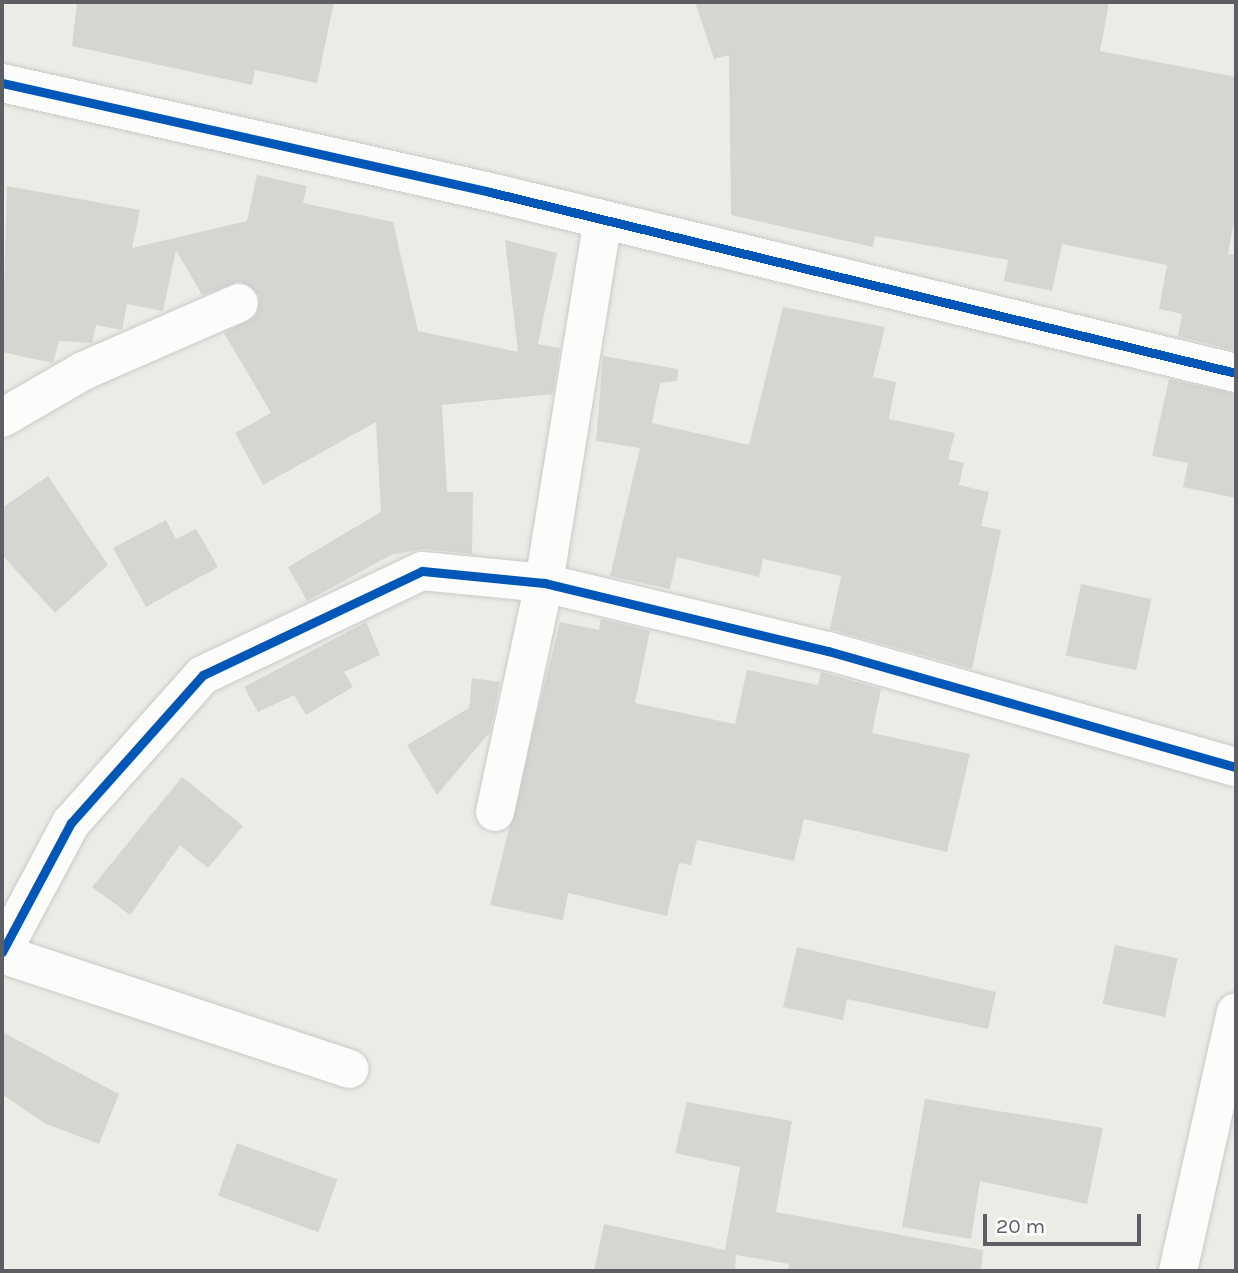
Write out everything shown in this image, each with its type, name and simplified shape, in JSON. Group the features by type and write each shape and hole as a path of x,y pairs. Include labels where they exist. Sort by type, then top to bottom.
{"street":[{"path":"2,83 603,220 1236,373"},
{"path":"495,812 544,583 603,220"},
{"path":"2,418 83,371 239,303"},
{"path":"349,1069 2,953 71,823 204,675 422,571 544,583 828,651 1236,767"},
{"path":"1178,1271 1236,1013"}],"building":[{"path":"77,2 334,2 317,83 255,70 252,85 72,46"},
{"path":"695,2 1109,2 1100,51 1236,77 1236,211 1228,254 1236,255 1236,351 1178,336 1182,314 1159,309 1167,265 1062,244 1052,291 1004,281 1008,260 875,236 873,247 731,215 729,55 714,59"},
{"path":"257,175 307,186 303,203 393,222 418,331 518,352 505,240 557,253 538,344 560,348 553,394 442,405 447,492 473,492 472,554 424,549 391,555 307,601 288,567 381,512 376,422 263,485 235,433 271,413 224,333 256,316 259,295 241,281 202,295 176,250 163,311 127,304 122,330 96,325 92,343 59,341 53,363 2,352 7,186 140,210 132,248 247,221"},
{"path":"783,307 885,327 873,377 896,382 889,419 955,433 948,459 964,463 959,485 989,492 981,526 1001,530 972,669 830,629 841,576 763,559 759,577 677,557 670,589 610,576 640,448 596,441 603,356 678,369 677,381 660,383 652,423 749,445"},
{"path":"1169,379 1236,394 1236,498 1183,487 1188,463 1152,456"},
{"path":"48,476 108,565 55,613 2,555 2,508"},
{"path":"166,520 176,539 196,529 218,567 146,607 113,548"},
{"path":"1081,584 1151,599 1136,670 1066,655"},
{"path":"601,619 650,631 635,703 735,724 747,670 818,685 821,672 881,689 872,733 970,754 947,852 804,819 794,861 697,840 691,865 679,863 667,916 568,893 563,920 490,905 560,622 599,630"},
{"path":"366,622 380,655 344,672 353,687 306,715 294,695 258,712 244,687"},
{"path":"472,678 500,682 490,732 437,795 407,745 469,708"},
{"path":"182,777 243,826 208,868 180,845 130,915 92,887"},
{"path":"1115,945 1178,958 1165,1017 1103,1004"},
{"path":"797,947 996,992 988,1029 847,999 843,1020 783,1007"},
{"path":"2,1032 119,1094 99,1144 44,1123 2,1094"},
{"path":"925,1099 1103,1128 1087,1204 980,1181 971,1239 902,1227"},
{"path":"687,1102 792,1121 776,1212 983,1250 981,1271 788,1271 789,1264 736,1255 735,1271 594,1271 604,1224 725,1250 740,1167 675,1153"},
{"path":"237,1143 338,1180 318,1232 218,1196"}],"cycle path":[{"path":"2,83 490,192 1236,373"},
{"path":"2,952 71,823 203,675 422,571 544,583 828,651 1236,767"}]}
